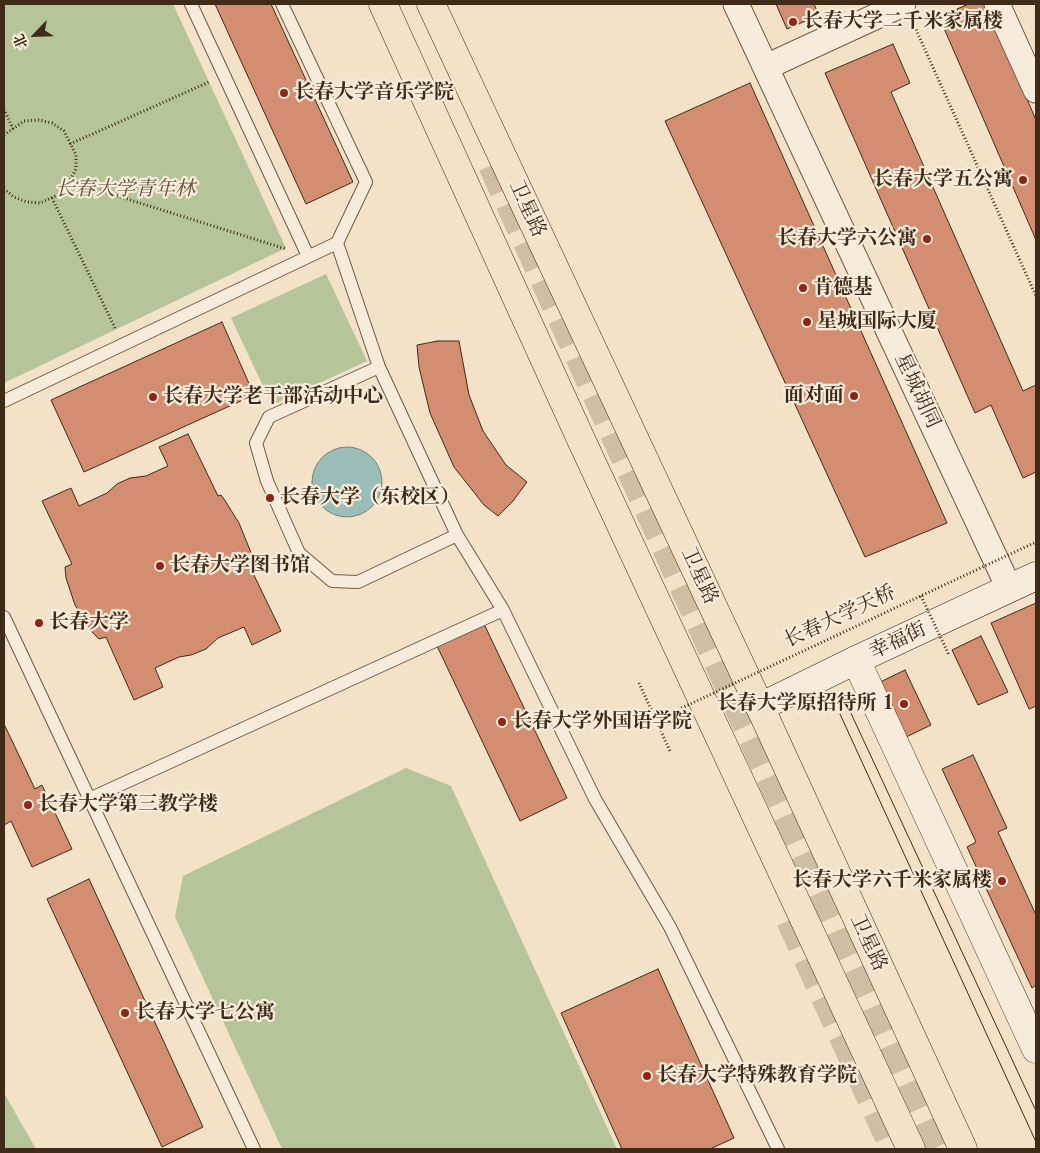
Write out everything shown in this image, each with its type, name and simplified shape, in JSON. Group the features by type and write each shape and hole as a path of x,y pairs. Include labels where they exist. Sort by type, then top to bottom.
{"main road":[{"path":"383,4 579,436 912,1149"},
{"name":"卫星路","path":"431,4 760,707 963,1149"},
{"name":"幸福街","path":"760,707 1036,576"},
{"path":"856,660 1036,1048"}],"street":[{"name":"星城胡同","path":"736,4 1010,588"},
{"path":"998,4 1036,90"},
{"path":"766,67 908,13"}],"lane":[{"path":"192,4 308,256"},
{"path":"4,401 337,243 366,182 282,4"},
{"path":"337,243 379,368 458,535 503,610 595,799 670,927 778,1149"},
{"path":"379,368 269,416 256,443 267,481 299,553 332,581 358,582 458,535"},
{"path":"89,799 503,610"},
{"path":"4,617 254,1149"}],"path":[{"path":"908,13 1036,296"},
{"path":"70,144 224,75"},
{"path":"4,109 13,129"},
{"path":"4,135 24,121 39,120 52,124 64,131 76,155 76,169 64,192 52,198 40,203 26,202 14,197 4,189"},
{"path":"70,180 308,256"},
{"path":"52,198 123,345"},
{"name":"长春大学天桥","path":"656,720 1036,542"},
{"path":"921,596 949,655"},
{"path":"638,683 670,751"}],"green space":[{"name":"长春大学青年林","path":"4,4 173,4 286,248 4,383"},
{"path":"326,274 367,361 272,405 231,318"},
{"path":"406,768 451,786 617,1149 282,1149 175,917 183,876"},
{"path":"4,1093 36,1149 4,1149"}],"water":[{"path":"354,447 367,453 376,462 380,468 382,482 380,496 372,507 361,515 340,517 333,515 322,507 314,496 312,475 314,468 322,457 333,449"}],"building":[{"name":"长春大学音乐学院","path":"215,4 271,4 353,182 306,204"},
{"name":"长春大学二千米家属楼","path":"776,4 814,4 819,15 787,29"},
{"name":"长春大学五公寓","path":"969,4 986,4 1036,120 1036,240 943,26 961,18 957,9"},
{"name":"长春大学六公寓","path":"893,44 910,83 891,92 1023,391 1036,385 1036,472 1023,478 991,405 975,413 825,73"},
{"name":"星城国际大厦","path":"750,83 947,523 865,557 665,121"},
{"name":"长春大学老干部活动中心","path":"222,322 254,395 84,472 51,400"},
{"path":"438,341 459,341 469,395 483,431 506,465 527,482 513,501 498,516 484,505 454,467 430,413 419,367 417,345"},
{"name":"长春大学图书馆","path":"188,434 218,496 221,495 239,523 252,555 254,565 250,567 281,631 252,645 244,627 218,638 206,649 179,657 155,668 163,687 134,700 106,637 99,639 91,631 75,605 66,578 65,567 72,564 42,501 71,488 79,506 107,493 117,484 130,478 146,476 168,466 159,447"},
{"path":"1036,603 1036,706 1029,709 991,623"},
{"name":"长春大学外国语学院","path":"484,624 567,798 520,821 437,646"},
{"path":"981,636 1008,692 978,705 952,650"},
{"name":"长春大学原招待所 1","path":"905,670 931,725 902,739 876,684"},
{"name":"长春大学第三教学楼","path":"4,724 35,789 42,785 72,849 32,867 11,821 4,825"},
{"name":"长春大学六千米家属楼","path":"973,755 1007,828 998,832 1036,915 1036,985 1032,988 967,847 976,842 942,769"},
{"name":"长春大学七公寓","path":"89,879 203,1127 162,1147 47,899"},
{"name":"长春大学特殊教育学院","path":"658,969 734,1138 710,1149 622,1149 561,1013"}],"tunnel":[{"path":"492,165 939,1149"},
{"path":"790,920 894,1149"}],"tram line":[{"path":"849,709 1036,1111"},
{"path":"840,714 1036,1142"}],"place":[{"name":"长春大学二千米家属楼","path":"793,22"},
{"name":"长春大学音乐学院","path":"284,93"},
{"name":"长春大学五公寓","path":"1023,180"},
{"name":"长春大学六公寓","path":"927,239"},
{"name":"肯德基","path":"803,288"},
{"name":"星城国际大厦","path":"807,322"},
{"name":"面对面","path":"854,396"},
{"name":"长春大学老干部活动中心","path":"153,397"},
{"name":"长春大学（东校区）","path":"270,498"},
{"name":"长春大学图书馆","path":"160,566"},
{"name":"长春大学","path":"39,623"},
{"name":"长春大学原招待所 1","path":"904,704"},
{"name":"长春大学外国语学院","path":"502,722"},
{"name":"长春大学第三教学楼","path":"28,805"},
{"name":"长春大学六千米家属楼","path":"1002,881"},
{"name":"长春大学七公寓","path":"125,1013"},
{"name":"长春大学特殊教育学院","path":"647,1076"}]}
